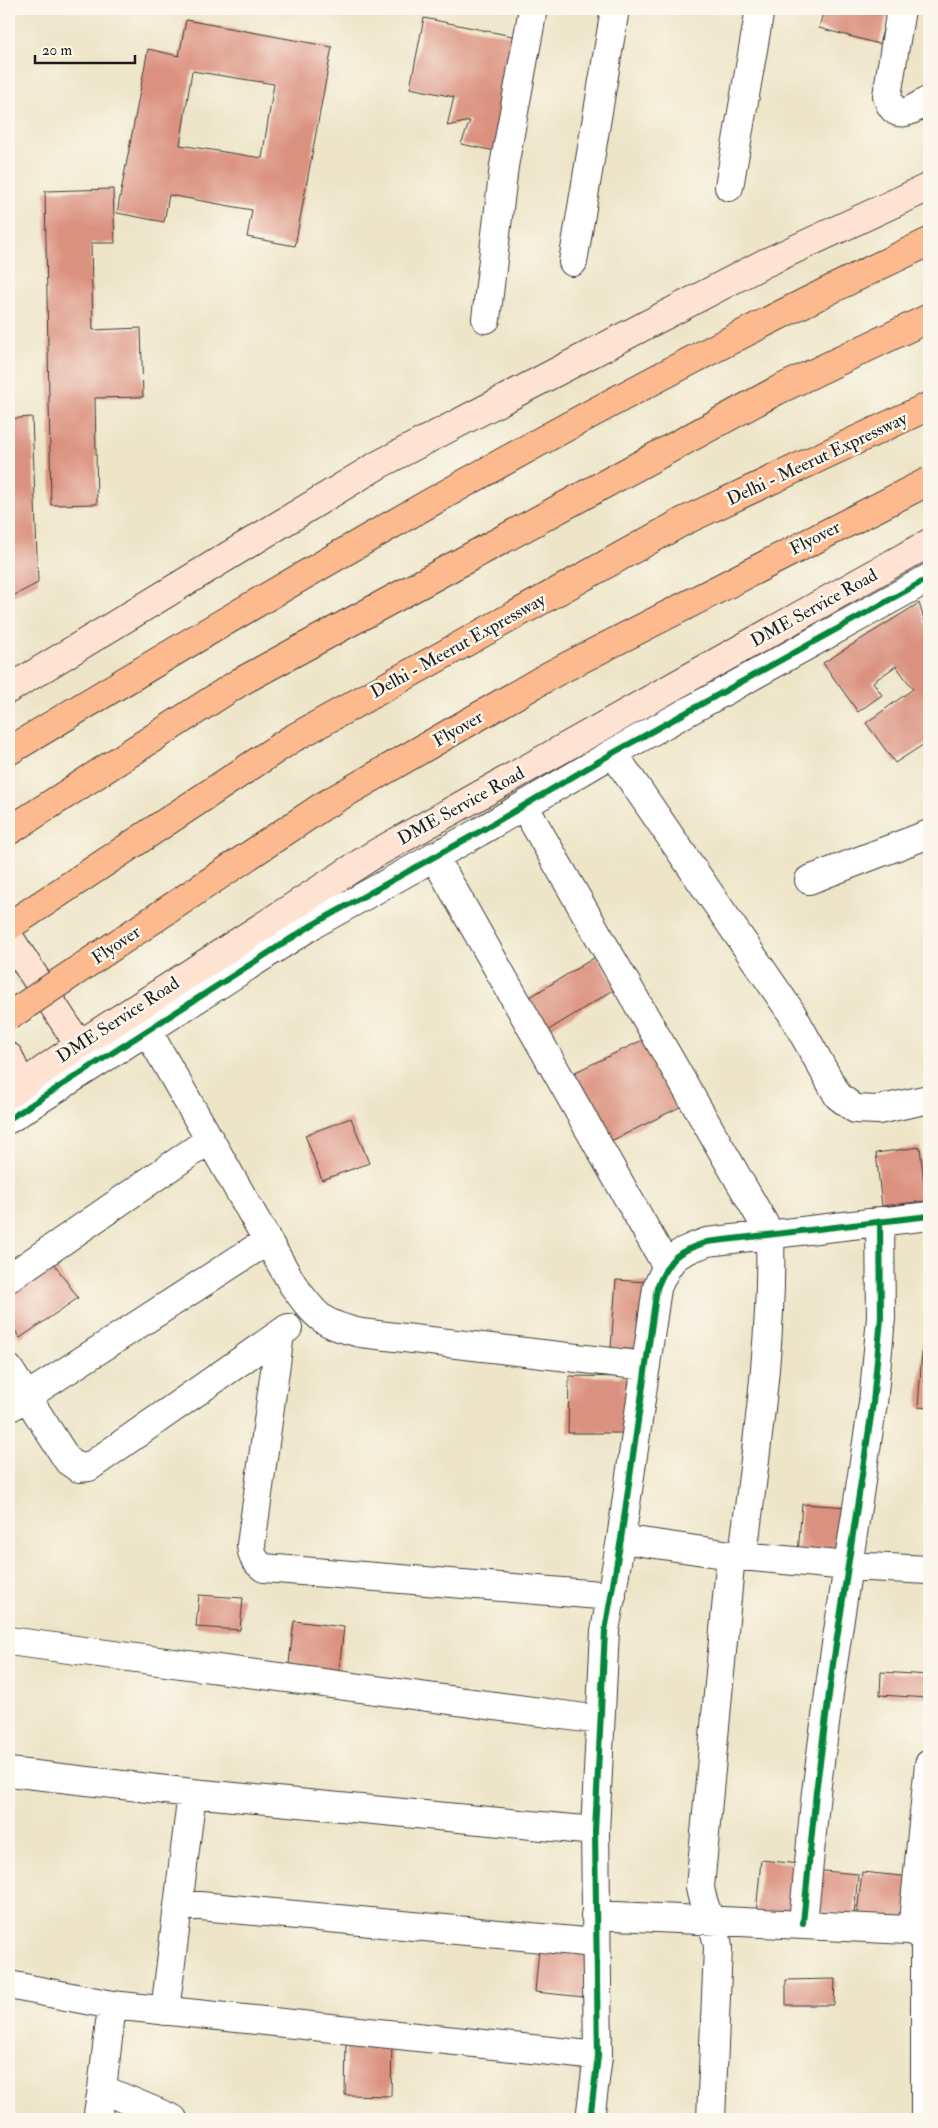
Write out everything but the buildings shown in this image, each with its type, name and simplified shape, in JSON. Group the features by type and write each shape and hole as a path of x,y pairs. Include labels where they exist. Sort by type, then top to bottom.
{"highway":[{"path":"9,751 445,493 817,296 929,242"},
{"path":"9,831 240,682 776,391 929,318"},
{"name":"Delhi - Meerut Expressway","path":"12,928 290,740 684,521 929,406"},
{"name":"Flyover","path":"9,1016 323,806 554,673 929,481"}],"main road":[{"path":"9,689 378,465 762,264 929,187"},
{"name":"DME Service Road","path":"15,1090 79,1045 373,855 929,544"},
{"path":"12,928 79,1045"},
{"path":"9,1057 15,1090"}],"street":[{"path":"486,319 504,166 533,9"},
{"path":"573,262 615,9"},
{"path":"729,187 760,9"},
{"path":"901,9 887,96 890,107 897,112 905,113 929,100"},
{"path":"9,1119 312,926 614,753 929,578"},
{"path":"614,753 791,1012 838,1096 855,1109 878,1110 929,1099"},
{"path":"524,806 770,1234 772,1287 756,1447 737,1555 700,1887 702,1904 716,1934 718,1948 711,2119"},
{"path":"809,880 929,834"},
{"path":"434,856 666,1265"},
{"path":"147,1030 267,1241 293,1285 312,1312 334,1326 361,1333 646,1366"},
{"path":"9,1278 209,1140"},
{"path":"590,2119 598,2056 595,1832 605,1631 621,1539 657,1288 666,1265 682,1251 707,1242 929,1216"},
{"path":"803,1923 816,1792 876,1375 881,1318 880,1221"},
{"path":"17,1403 267,1241"},
{"path":"9,1369 17,1403 68,1461 78,1468 89,1466 312,1312"},
{"path":"280,1334 251,1545 252,1555 256,1563 264,1568 612,1596"},
{"path":"621,1539 737,1555 848,1566 929,1570"},
{"path":"9,1640 600,1720"},
{"path":"925,2119 922,1931 929,1764"},
{"path":"9,1772 192,1793 595,1832"},
{"path":"165,2011 192,1793"},
{"path":"179,1904 595,1943"},
{"path":"595,1915 803,1923 922,1931"},
{"path":"9,1985 112,2005 598,2056"},
{"path":"97,2119 112,2005"},
{"path":"102,2089 173,2119"}],"cycle path":[{"path":"9,1119 312,925 479,832 613,753 929,578"},
{"path":"590,2119 598,2056 595,1831 605,1631 621,1539 657,1288 670,1262 675,1257 688,1249 707,1242 929,1216"},
{"path":"803,1923 816,1792 833,1664 873,1403 881,1318 880,1221"}]}
